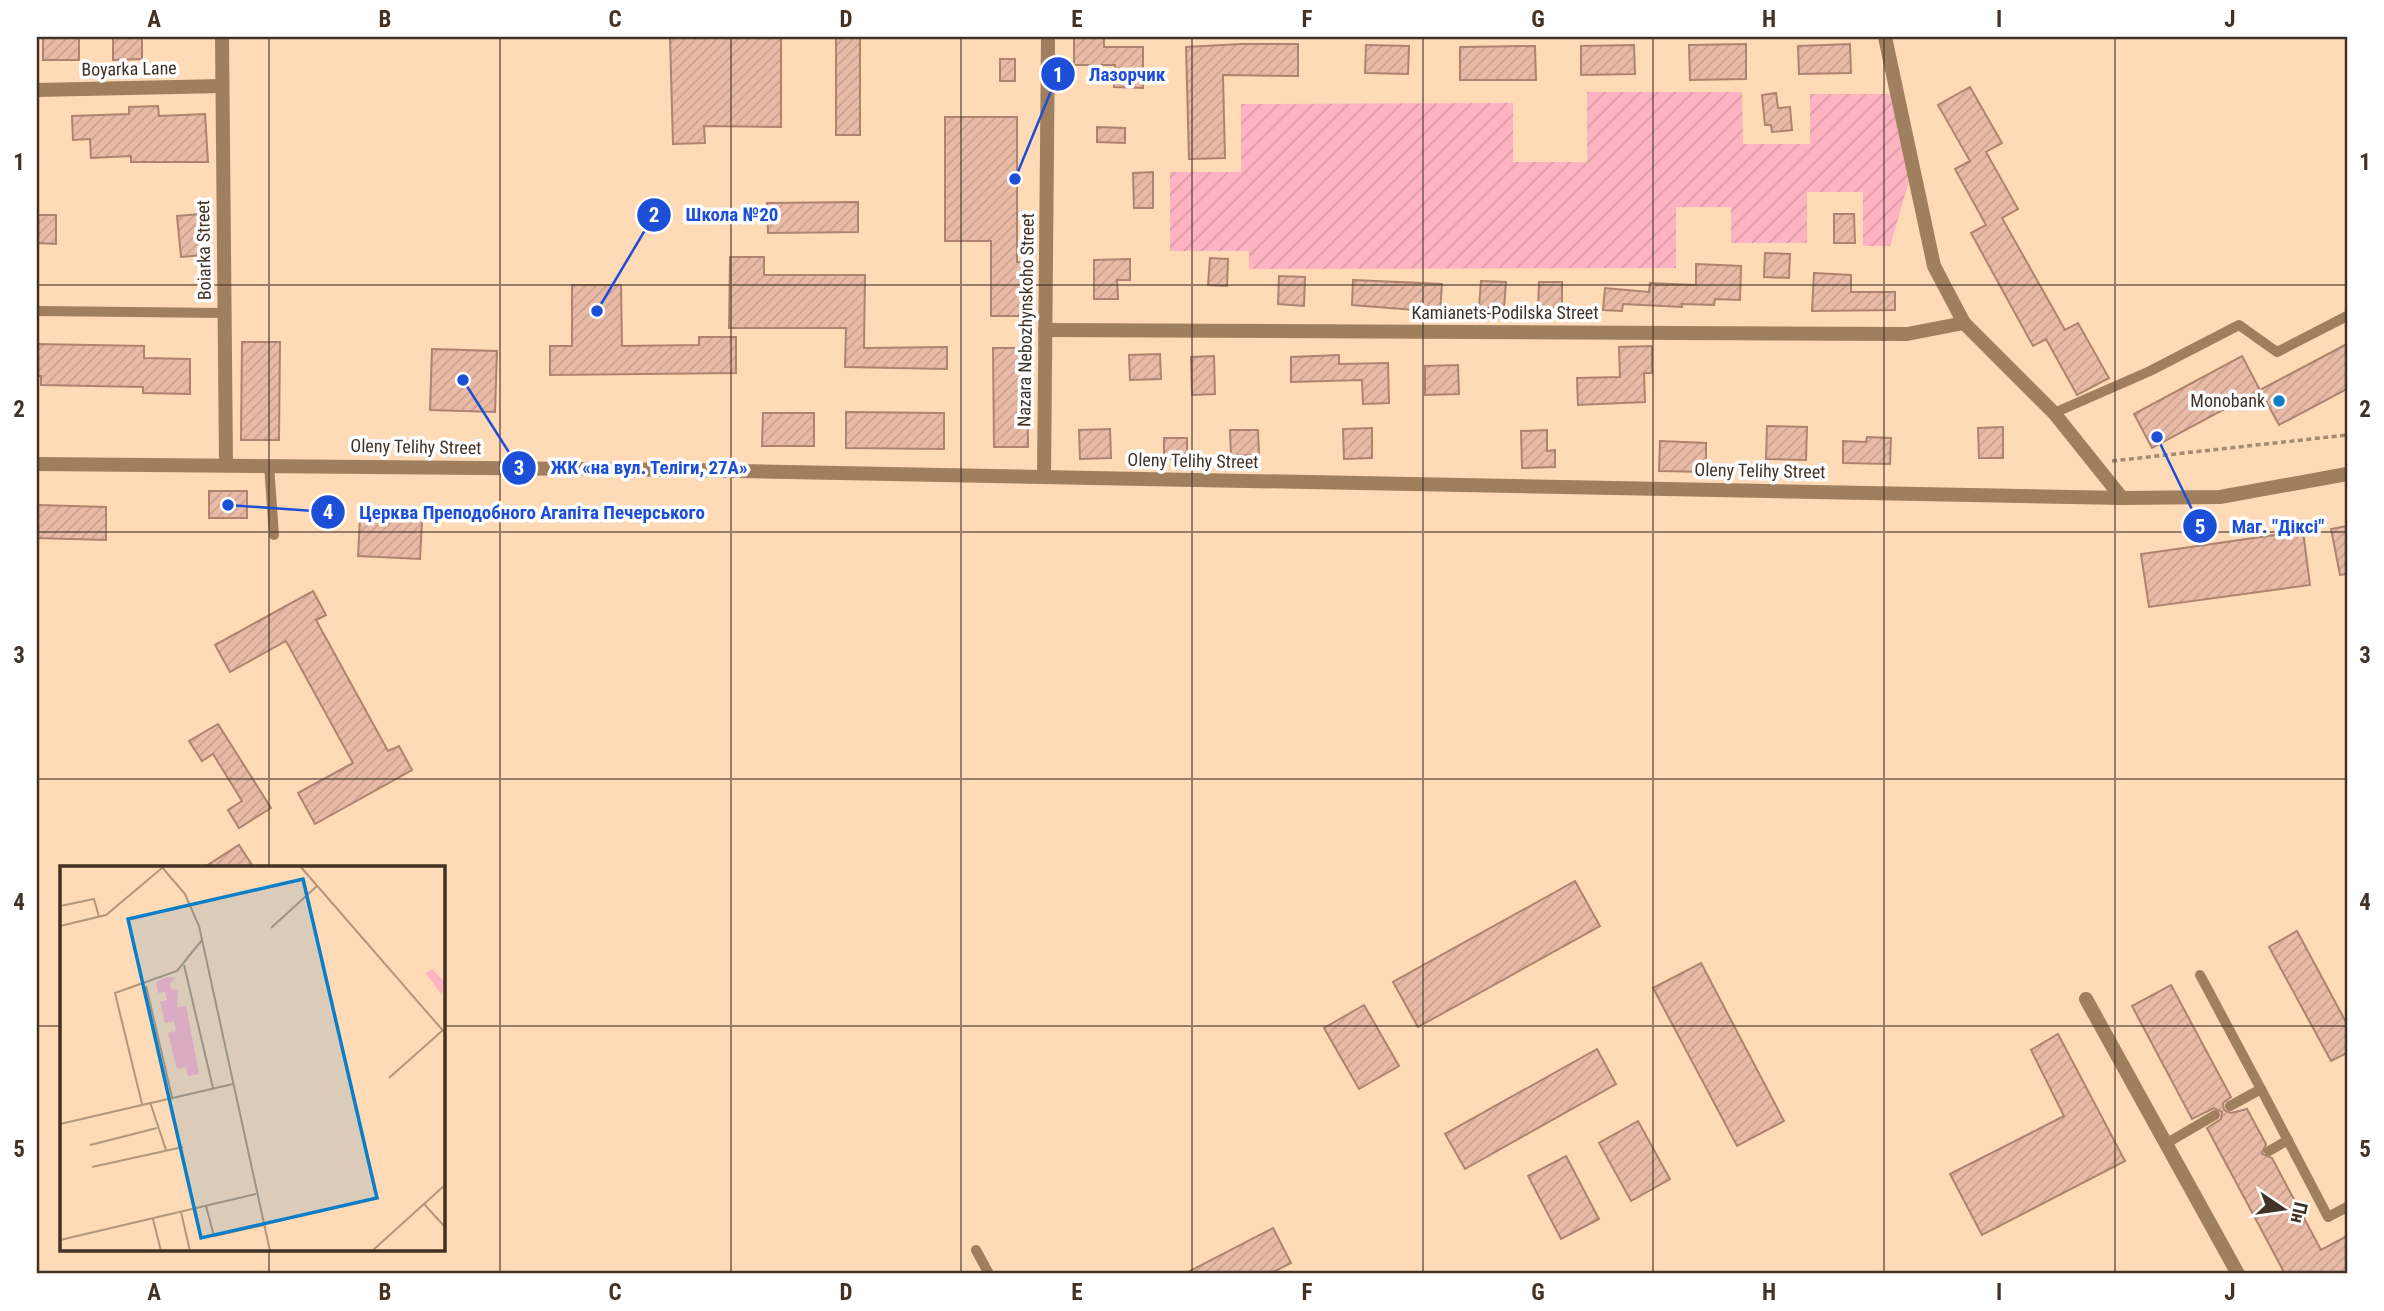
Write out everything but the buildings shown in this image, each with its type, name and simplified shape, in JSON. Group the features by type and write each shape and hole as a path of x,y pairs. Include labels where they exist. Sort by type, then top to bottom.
{"street":[{"name":"Boiarka Street","path":"222,37 226,463"},
{"name":"Nazara Nebozhynskoho Street","path":"1044,477 1048,37"},
{"path":"1885,37 1934,266 1964,323 2054,413 2122,498"},
{"name":"Boyarka Lane","path":"37,90 222,86"},
{"name":"Kamianets-Podilska Street","path":"1045,330 1907,334 1964,323"},
{"name":"Oleny Telihy Street","path":"37,464 226,463 2122,498 2220,497 2347,474"},
{"path":"2086,999 2238,1274"}],"lane":[{"path":"37,312 224,313"},
{"path":"2054,413 2150,371 2239,326 2277,352 2347,316"},
{"path":"270,465 274,535"},
{"path":"2200,975 2328,1217 2347,1208"},
{"path":"2231,1106 2261,1089"},
{"path":"2167,1143 2215,1115"},
{"path":"2269,1151 2288,1140"},
{"path":"976,1250 989,1274"}],"path":[{"path":"2093,463 2347,435"}],"shaded area":[{"path":"1587,92 1742,92 1743,144 1810,144 1810,94 1890,94 1909,181 1890,246 1863,246 1863,192 1807,192 1807,243 1731,243 1731,207 1676,207 1676,268 1249,269 1249,251 1170,251 1170,172 1241,172 1241,104 1513,103 1513,162 1587,162"}],"place":[{"name":"Лазорчик","path":"1015,179"},
{"name":"Школа №20","path":"597,311"},
{"name":"ЖК «на вул. Теліги, 27А»","path":"463,380"},
{"name":"Monobank","path":"2279,401"},
{"name":"Маг. \"Діксі\"","path":"2157,437"},
{"name":"Церква Преподобного Агапіта Печерського","path":"228,505"}]}
